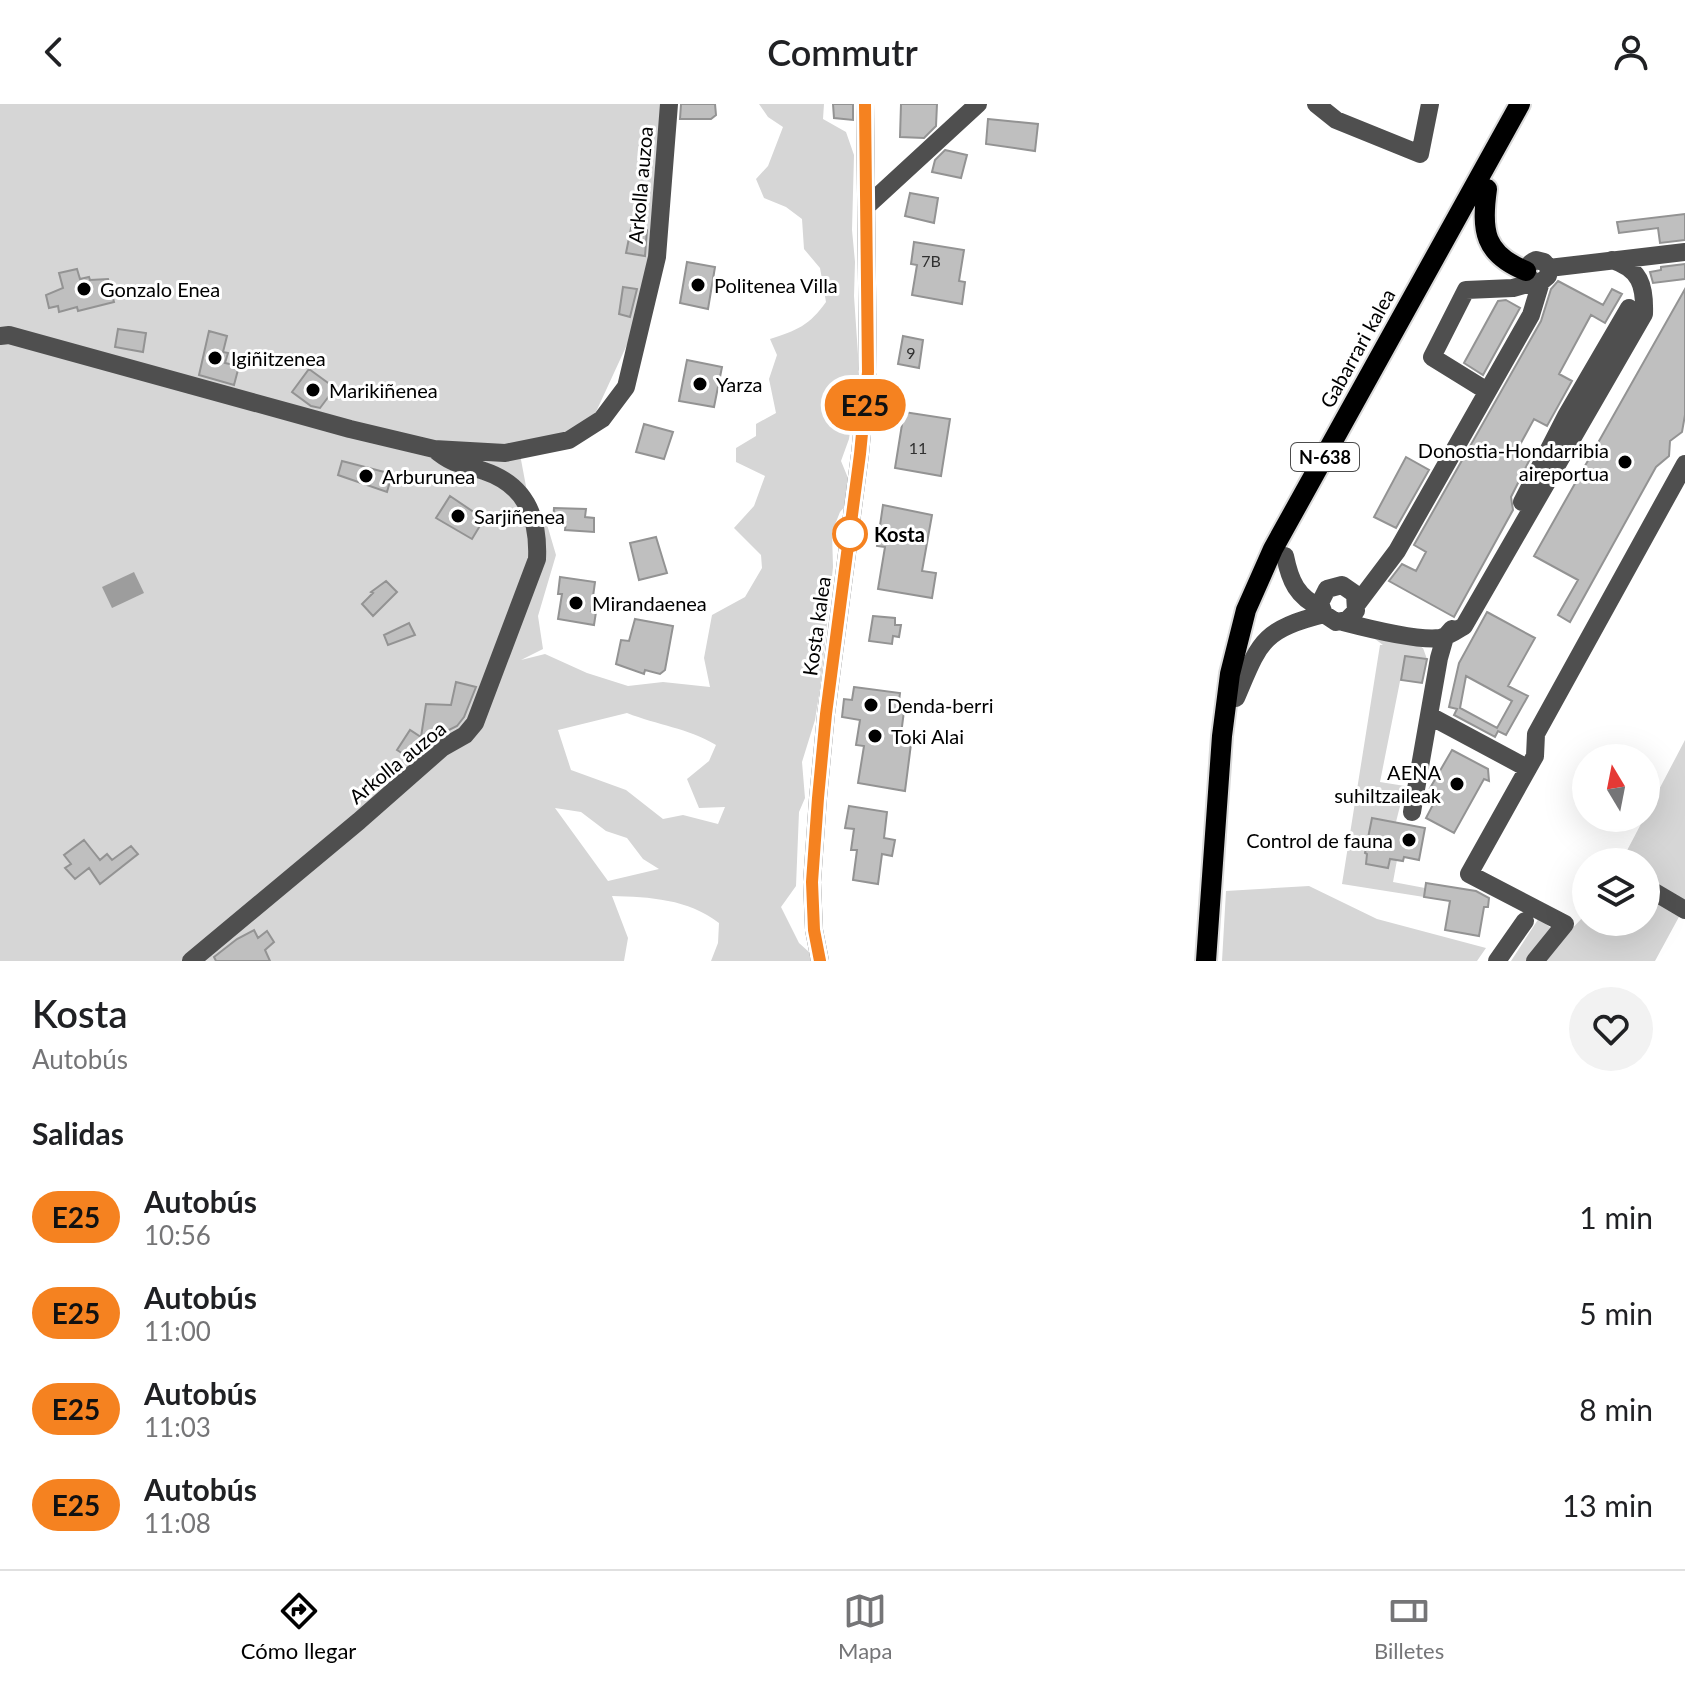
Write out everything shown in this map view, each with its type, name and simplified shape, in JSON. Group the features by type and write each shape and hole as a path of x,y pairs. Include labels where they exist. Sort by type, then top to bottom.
{"main road":[{"name":"Gabarrari kalea","path":"1219,809 1236,698 1258,615 1285,556 1487,189 1522,104"},
{"name":"Gabarrari kalea","path":"1206,961 1222,736 1237,638 1259,579 1522,104"},
{"path":"1487,189 1483,226 1487,240 1502,258 1538,276"},
{"path":"1285,556 1287,540 1311,495 1313,479"}],"street":[{"name":"Arkolla auzoa","path":"0,336 9,335 350,429 434,449 505,453 569,440 602,419 626,387 657,257 669,104"},
{"name":"Kosta kalea","path":"820,961 814,930 812,882 826,714 868,372 865,104"},
{"path":"866,207 978,104"},
{"path":"1316,104 1336,120 1420,154 1430,104"},
{"path":"1487,391 1432,357 1466,290 1513,288 1538,276 1612,260 1685,252"},
{"path":"1285,556 1288,572 1298,593 1336,622 1433,638 1445,637 1464,626 1644,314 1642,285 1646,267 1660,255"},
{"path":"1612,260 1626,265 1642,285"},
{"path":"1343,622 1354,614 1357,604 1397,551 1531,315 1538,276"},
{"path":"1412,812 1445,637 1459,622 1566,416 1629,308"},
{"name":"Arkolla auzoa","path":"191,961 442,748 465,735 475,723 537,559 538,541 530,507 512,486 487,472 449,462 434,449"},
{"path":"1535,961 1565,924 1469,874 1535,756 1536,734 1685,464"},
{"name":"Gabarrari kalea","path":"1236,698 1253,658 1267,637 1279,628 1322,611 1324,593 1337,585 1351,590 1357,604"},
{"path":"1430,716 1527,768"},
{"path":"1660,895 1685,910"},
{"path":"1497,961 1525,921"}],"shaded area":[{"path":"0,104 671,104 657,258 631,336 589,427 519,449 531,513 546,521 556,555 538,616 543,649 521,660 545,654 587,673 628,686 663,682 710,687 704,658 712,615 745,597 762,568 761,555 734,528 754,506 765,476 736,462 736,448 756,436 756,424 776,413 769,379 777,355 770,339 802,326 826,302 820,268 804,249 802,219 786,207 764,198 756,179 768,166 783,127 768,117 759,104 824,104 823,119 846,132 854,155 852,230 859,369 849,439 841,461 855,495 840,512 832,532 833,567 820,689 815,720 802,762 805,798 799,812 796,886 781,907 799,943 819,961 711,961 718,943 719,923 707,915 668,901 612,896 628,938 624,961 0,961","holes":["627,713 716,745 709,761 687,779 699,808 725,807 718,824 683,815 663,819 626,790 571,770 558,730","555,808 581,812 606,831 627,838 643,859 659,869 608,881"]},
{"path":"134,572 144,593 112,608 102,587"},
{"path":"1375,639 1418,645 1423,648 1427,659 1405,656 1380,782 1405,786 1396,822 1372,818 1366,863 1387,868 1390,858 1397,860 1393,882 1425,888 1424,897 1342,884 1380,645 1383,645"},
{"path":"1685,740 1685,901 1660,887 1660,848 1628,848 1637,832 1660,832 1660,788"},
{"path":"1309,886 1377,919 1486,948 1477,961 1222,961 1226,891"},
{"path":"1660,904 1680,915 1655,961 1541,961 1572,929 1572,936 1660,936"},
{"path":"1539,918 1553,930 1530,961 1511,961"}],"building":[{"path":"681,104 715,104 716,115 711,119 680,119"},
{"path":"833,104 853,104 853,120 834,118"},
{"path":"901,104 937,104 936,126 924,138 900,137"},
{"path":"988,119 1038,124 1035,151 986,144"},
{"path":"945,150 967,155 961,178 932,172 935,160"},
{"path":"910,193 938,198 934,223 905,216"},
{"path":"1685,214 1685,240 1660,243 1658,228 1619,233 1617,222"},
{"path":"631,228 647,230 645,256 626,253"},
{"path":"914,242 964,250 959,281 965,282 962,304 912,295 917,265 911,264"},
{"name":"Politenea Villa","path":"687,262 715,267 708,309 680,303"},
{"path":"1685,264 1685,279 1653,283 1650,272 1661,270 1661,267"},
{"name":"Gonzalo Enea","path":"77,269 80,279 108,279 114,302 78,311 77,307 59,312 58,306 49,308 46,295 63,288 59,273"},
{"path":"1558,281 1603,305 1612,289 1622,294 1605,323 1591,315 1559,374 1572,381 1547,426 1534,419 1516,452 1530,459 1511,497 1513,510 1454,617 1389,581 1402,564 1416,571 1426,552 1414,545 1541,321 1551,289"},
{"path":"623,287 637,289 630,317 619,314"},
{"name":"Donostia-Hondarribia aireportua","path":"1685,289 1685,415 1682,432 1670,441 1669,456 1656,467 1570,622 1558,615 1578,580 1534,556"},
{"path":"1506,300 1520,308 1483,375 1464,363 1498,301"},
{"path":"118,329 146,333 143,352 115,347"},
{"name":"Igiñitzenea","path":"209,331 227,336 223,352 228,353 225,363 239,366 234,385 199,375"},
{"path":"903,336 923,340 919,368 898,364"},
{"name":"Yarza","path":"687,360 722,367 714,407 679,401"},
{"name":"Marikiñenea","path":"309,369 335,388 320,408 311,406 292,392"},
{"path":"904,412 950,419 941,476 895,468"},
{"path":"644,424 673,432 664,459 636,452"},
{"path":"1406,457 1429,470 1396,528 1374,517"},
{"name":"Arburunea","path":"342,461 392,474 387,492 338,475"},
{"name":"Sarjiñenea","path":"450,496 484,519 472,539 436,518"},
{"path":"883,505 932,515 922,571 936,573 932,598 878,589 885,547 877,546"},
{"path":"554,508 586,509 585,517 594,518 594,532 565,530 566,522 553,522"},
{"path":"656,537 667,573 639,580 630,543"},
{"name":"Mirandaenea","path":"560,577 595,582 591,611 596,612 594,625 558,619 562,594 558,594"},
{"path":"386,581 397,592 373,616 362,604 371,592"},
{"path":"1487,612 1535,638 1508,686 1528,696 1506,735 1498,731 1495,737 1454,715 1457,709 1449,707 1459,663","holes":["1466,676 1512,701 1497,728 1460,708"]},
{"path":"873,616 895,618 895,625 901,625 899,637 893,636 892,644 869,641"},
{"path":"635,619 673,626 665,670 660,674 645,670 644,674 616,664 621,640 629,641"},
{"path":"409,623 415,635 388,645 384,635"},
{"path":"1405,656 1427,659 1422,683 1401,680"},
{"path":"456,682 476,687 457,726 445,732 431,730 411,759 397,750 410,730 421,737 426,704 451,705"},
{"path":"854,687 900,693 898,710 904,711 900,742 911,744 905,791 858,783 864,746 856,745 860,720 842,717 844,699 852,700"},
{"name":"AENA suhiltzaileak","path":"1452,750 1488,769 1489,781 1484,779 1454,833 1426,818 1439,793 1430,788"},
{"path":"849,806 887,812 884,838 895,840 892,856 882,854 878,884 853,880 857,850 851,850 854,829 845,828"},
{"name":"Control de fauna","path":"1372,818 1425,828 1419,860 1404,857 1403,861 1390,859 1388,868 1366,864 1365,853"},
{"path":"84,840 100,860 107,854 112,860 131,846 138,854 100,884 89,868 75,879 65,868 71,864 64,855"},
{"path":"1426,883 1476,891 1489,898 1488,907 1484,907 1479,936 1445,930 1450,901 1424,897"},
{"path":"254,930 258,938 267,931 274,942 265,950 270,961 216,961 214,957"}],"bus line":[{"name":"E25","path":"820,961 814,930 812,882 818,798 868,372 865,104"}],"place":[{"name":"Politenea Villa","path":"698,285"},
{"name":"Gonzalo Enea","path":"84,289"},
{"name":"Igiñitzenea","path":"215,358"},
{"name":"Yarza","path":"700,384"},
{"name":"Marikiñenea","path":"313,390"},
{"name":"Donostia-Hondarribia aireportua","path":"1625,462"},
{"name":"Arburunea","path":"366,476"},
{"name":"Sarjiñenea","path":"458,516"},
{"name":"Kosta","path":"850,534"},
{"name":"Mirandaenea","path":"576,603"},
{"name":"Denda-berri","path":"871,705"},
{"name":"Toki Alai","path":"875,736"},
{"name":"AENA suhiltzaileak","path":"1457,784"},
{"name":"Control de fauna","path":"1409,840"}]}
